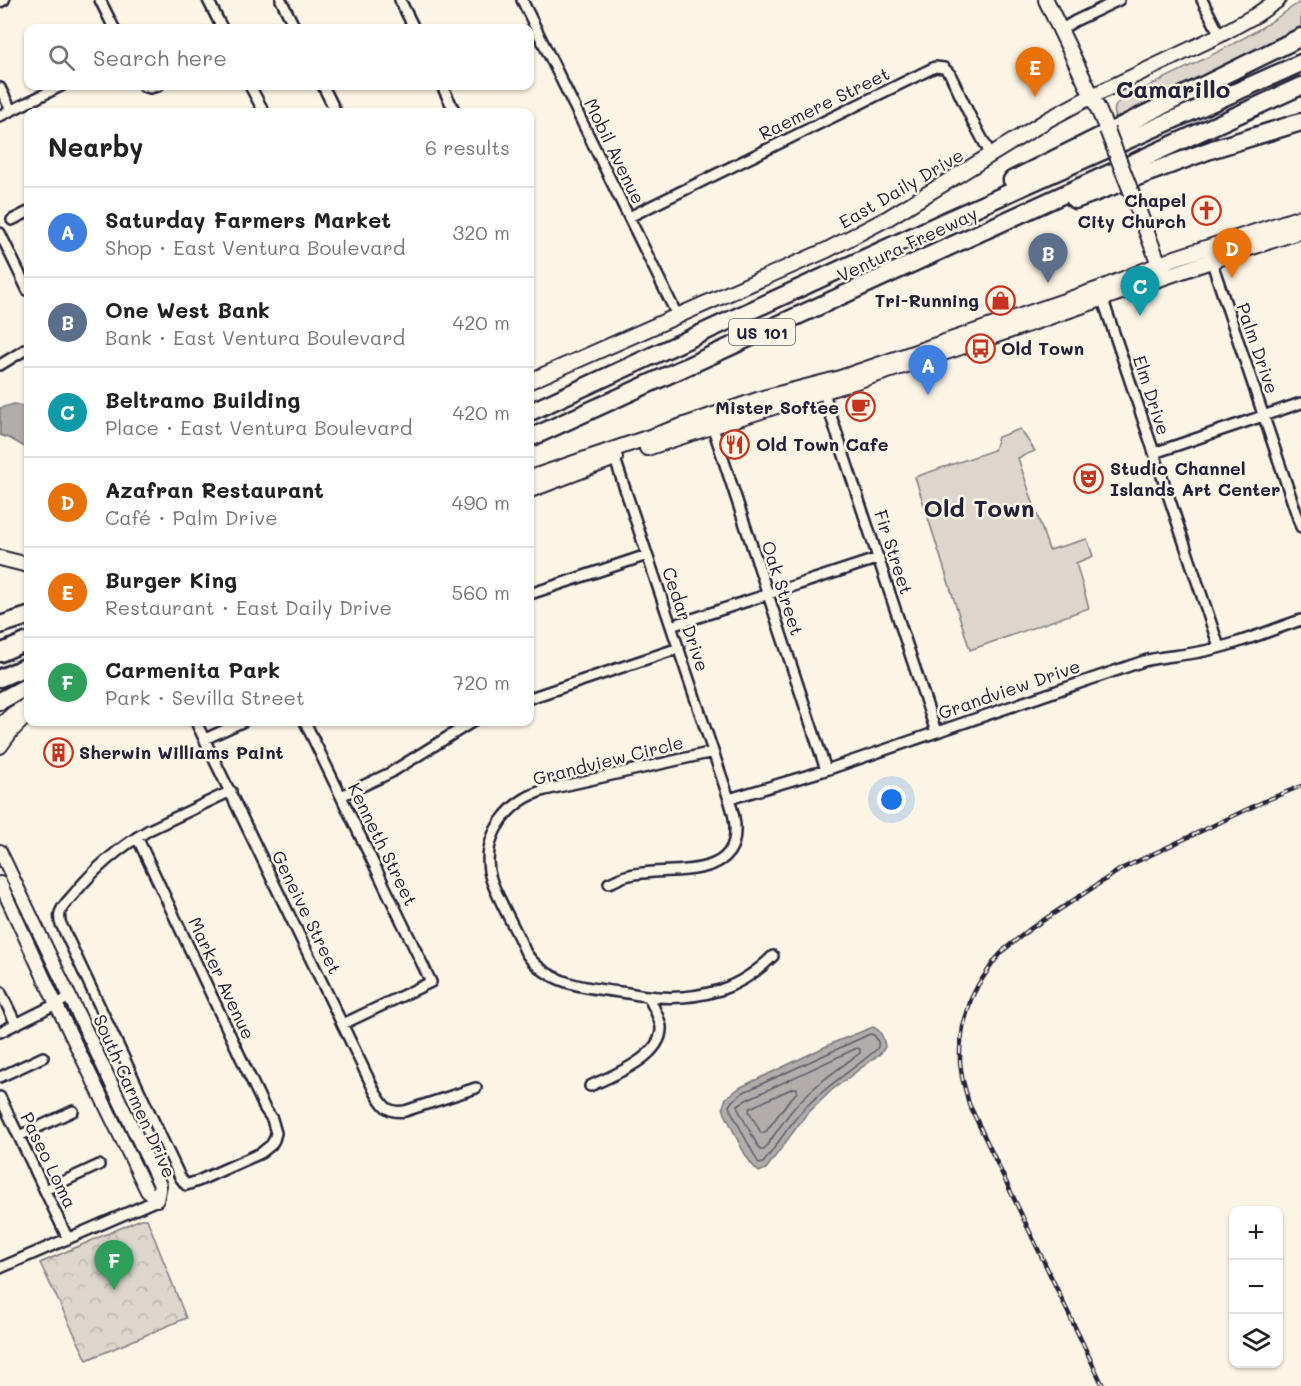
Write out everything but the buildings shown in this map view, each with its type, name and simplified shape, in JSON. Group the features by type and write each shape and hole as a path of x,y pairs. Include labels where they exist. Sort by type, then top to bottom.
{"highway":[{"path":"950,219 1006,183 1301,37"},
{"name":"Ventura Freeway","path":"534,410 950,219 1301,63"},
{"name":"Ventura Freeway","path":"534,436 1301,86"},
{"path":"994,226 1067,203 1213,149 1301,122"},
{"path":"0,625 24,617"},
{"path":"0,653 24,643"},
{"path":"0,678 24,668"},
{"path":"0,701 24,688"}],"main road":[{"path":"1046,0 1101,115 1161,271"},
{"name":"East Daily Drive","path":"534,379 828,250 935,190 1049,119 1220,35 1278,0"},
{"path":"1209,254 1246,235 1301,217"},
{"path":"534,477 613,454 711,421 969,345 1209,254 1301,231"},
{"path":"534,488 613,454"},
{"path":"0,558 24,564"},
{"path":"0,726 24,708"},
{"path":"0,746 24,718"}],"street":[{"path":"0,2 4,0"},
{"path":"100,0 112,24"},
{"path":"208,0 220,24"},
{"path":"281,0 293,24"},
{"path":"400,0 412,24"},
{"name":"Mobil Avenue","path":"522,0 534,24"},
{"path":"1060,30 1119,0"},
{"path":"1202,0 1220,35"},
{"name":"Mobil Avenue","path":"534,24 678,317"},
{"name":"Raemere Street","path":"629,217 935,67 944,68 951,74 991,155"},
{"path":"0,88 11,110"},
{"path":"0,116 53,90"},
{"path":"252,90 262,108"},
{"path":"324,90 334,108"},
{"path":"444,90 453,108"},
{"path":"12,220 24,214"},
{"path":"0,233 24,283"},
{"name":"Palm Drive","path":"1209,254 1301,527"},
{"name":"Elm Drive","path":"1101,294 1220,647"},
{"path":"0,365 24,350"},
{"name":"Fir Street","path":"824,387 827,404 936,732"},
{"path":"1154,453 1301,403"},
{"name":"Oak Street","path":"711,421 826,770"},
{"name":"Cedar Drive","path":"609,883 627,875 704,868 723,859 731,849 736,830 729,799 613,454"},
{"path":"534,593 647,555"},
{"path":"671,626 879,558"},
{"name":"Grandview Drive","path":"729,799 826,770 1144,661 1220,647 1301,620"},
{"path":"534,697 679,648"},
{"name":"Geneive Street","path":"198,726 384,1107 392,1111 405,1111 476,1088"},
{"path":"205,739 233,726"},
{"name":"Kenneth Street","path":"307,726 431,982 343,1024"},
{"path":"341,796 390,773 466,726"},
{"name":"Grandview Circle","path":"713,752 537,792 523,799 501,820 491,842 489,865 493,885 526,953 537,966 553,976 578,986 648,996 689,996 720,990 745,979 773,956"},
{"path":"137,837 231,791"},
{"name":"Marker Avenue","path":"137,837 265,1109 272,1119 276,1133 271,1145 261,1153 186,1185 180,1177 59,916 61,910 84,882 108,859 137,837"},
{"name":"South Carmen Drive","path":"0,851 160,1185 157,1200"},
{"name":"South Carmen Drive","path":"0,883 147,1191 157,1200"},
{"path":"0,991 16,1023"},
{"path":"590,1086 638,1062 650,1052 656,1043 661,1027 648,996"},
{"path":"0,1032 70,997"},
{"path":"0,1077 43,1057"},
{"name":"Paseo Loma","path":"0,1096 68,1239"},
{"path":"19,1136 73,1111"},
{"path":"45,1190 99,1165"},
{"path":"0,1268 157,1200"}],"green space":[{"path":"1301,1 1301,28 1117,121 1115,109 1122,99 1236,42"},
{"path":"1020,429 1035,451 1018,458 1049,550 1087,539 1093,556 1076,563 1089,608 970,650 915,477 994,450 998,437"},
{"path":"141,1219 147,1219 186,1318 87,1360 40,1263"}],"water":[{"path":"14,404 24,408 24,447 0,435 0,408"},
{"path":"873,1027 884,1041 885,1047 881,1053 832,1090 805,1116 766,1169 759,1172 744,1152 725,1114 723,1107 726,1098 741,1087 835,1042"}],"railway":[{"path":"1103,1386 969,1104 962,1077 960,1049 971,999 978,985 1005,949 1030,929 1121,869 1301,786"}],"place":[{"name":"Burger King","path":"1035,97"},
{"name":"Chapel City Church","path":"1207,210"},
{"name":"Azafran Restaurant","path":"1232,278"},
{"name":"One West Bank","path":"1048,283"},
{"name":"Tri-Running","path":"1000,300"},
{"name":"Beltramo Building","path":"1140,316"},
{"name":"Old Town","path":"980,348"},
{"name":"Saturday Farmers Market","path":"928,395"},
{"name":"Mister Softee","path":"860,407"},
{"name":"Old Town Cafe","path":"735,444"},
{"name":"Studio Channel Islands Art Center","path":"1089,478"},
{"name":"Sherwin Williams Paint","path":"58,752"},
{"name":"Carmenita Park","path":"114,1290"}],"district":[{"name":"Camarillo","path":"1173,88"},
{"name":"Old Town","path":"979,507"}]}
